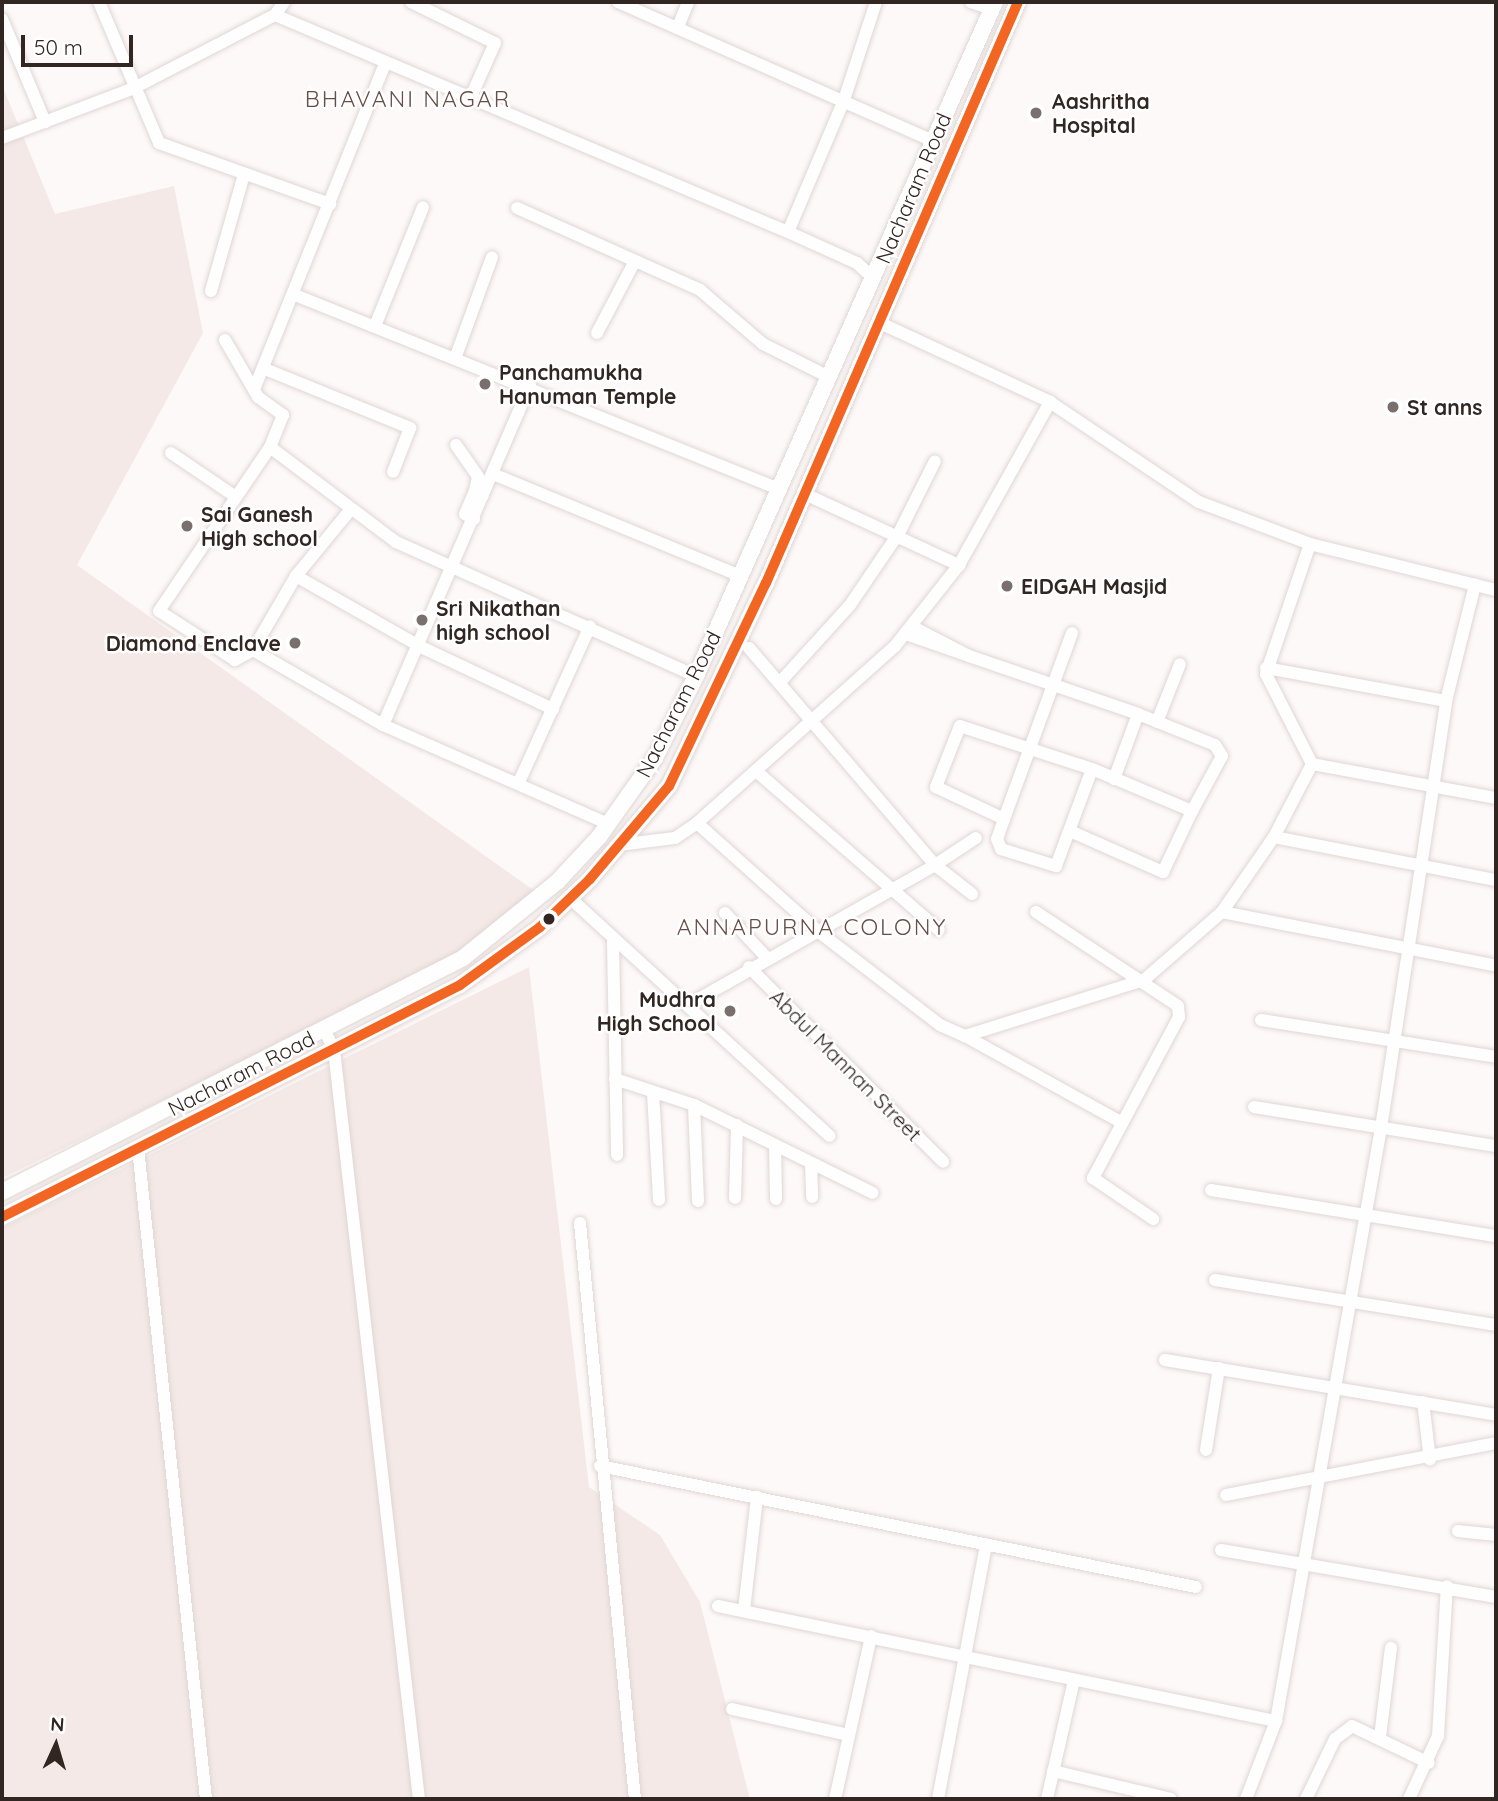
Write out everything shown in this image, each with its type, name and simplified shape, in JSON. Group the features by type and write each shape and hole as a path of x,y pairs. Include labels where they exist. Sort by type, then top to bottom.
{"main road":[{"name":"Nacharam Road","path":"2,1217 460,985 570,898 619,845 690,751 805,494 1018,2"},
{"name":"Nacharam Road","path":"2,1192 426,980 493,936 557,882 608,824 655,758 696,676 993,5"},
{"path":"979,40 998,49"}],"street":[{"path":"99,2 132,89 159,144 330,204"},
{"path":"2,138 132,89 275,15 284,2"},
{"path":"411,2 495,43 470,99"},
{"path":"618,2 931,140"},
{"path":"678,27 688,2"},
{"path":"788,232 844,100 876,2"},
{"path":"971,2 993,5"},
{"path":"275,15 788,232 857,263 874,279"},
{"path":"2,19 46,122"},
{"path":"256,387 295,295 385,63"},
{"path":"211,290 244,174"},
{"path":"375,326 423,207"},
{"path":"517,208 700,290 763,344 829,377"},
{"path":"456,356 492,257"},
{"path":"597,333 635,261"},
{"path":"295,295 530,385 779,489"},
{"path":"878,322 1051,402 1199,502 1310,544 1496,590"},
{"path":"225,340 256,387 284,418 270,447 159,611 235,660 253,650 296,576 351,509"},
{"path":"265,369 410,428 393,472"},
{"path":"479,494 493,474 530,385"},
{"path":"619,845 675,838 697,823 816,721 910,630 959,565 1051,402"},
{"path":"383,725 421,647 474,519 479,494 478,477 456,445"},
{"path":"270,447 396,542 590,626 696,676"},
{"path":"171,453 236,497"},
{"path":"782,680 850,605 898,533 935,461"},
{"path":"493,474 740,576"},
{"path":"805,494 898,533 959,565"},
{"path":"1310,544 1266,668 1312,764"},
{"path":"296,576 421,647 553,709"},
{"path":"1246,1799 1276,1721 1304,1563 1315,1481 1334,1386 1346,1300 1381,1128 1446,701 1475,585"},
{"path":"519,782 590,626"},
{"path":"910,630 969,656 1138,714 1221,750 1163,872 1070,831"},
{"path":"1072,633 996,845 1046,866 1061,863 1091,769"},
{"path":"749,648 782,680 935,865 972,894"},
{"path":"253,650 383,725 519,782 608,824"},
{"path":"1157,722 1180,664"},
{"path":"1266,668 1446,701"},
{"path":"1114,779 1138,714"},
{"path":"1004,819 936,787 955,729 1030,748 1091,769 1192,811"},
{"path":"1312,764 1496,798"},
{"path":"965,1036 1144,980 1222,912 1274,837 1312,764"},
{"path":"755,771 896,890 939,930"},
{"path":"697,823 819,932 940,1025 965,1036 1119,1121"},
{"path":"1274,837 1496,880"},
{"path":"688,1005 766,957 896,890 976,838"},
{"path":"570,898 613,942 688,1005 831,1136"},
{"path":"1036,912 1144,980 1180,1012 1119,1121 1094,1184 1153,1219"},
{"path":"1222,912 1407,951 1496,965"},
{"path":"725,913 766,957"},
{"path":"613,942 617,1155"},
{"name":"Abdul Mannan Street","path":"749,967 943,1162"},
{"path":"1261,1020 1496,1057"},
{"path":"325,1031 334,1050 419,1799"},
{"path":"615,1079 694,1105 873,1194"},
{"path":"653,1092 659,1200"},
{"path":"694,1105 698,1201"},
{"path":"1254,1107 1496,1146"},
{"path":"735,1198 737,1125"},
{"path":"775,1145 776,1199"},
{"path":"138,1148 206,1799"},
{"path":"811,1163 812,1197"},
{"path":"1210,1190 1364,1211 1496,1236"},
{"path":"580,1223 600,1466 635,1799"},
{"path":"1215,1280 1496,1325"},
{"path":"1165,1360 1496,1415"},
{"path":"1206,1450 1219,1368"},
{"path":"1423,1402 1430,1460"},
{"path":"1226,1495 1430,1460 1496,1443"},
{"path":"600,1466 1196,1587"},
{"path":"744,1609 757,1497"},
{"path":"1458,1531 1496,1535"},
{"path":"938,1799 968,1657 986,1544"},
{"path":"1221,1550 1496,1597"},
{"path":"1409,1799 1429,1763 1438,1735 1447,1587"},
{"path":"718,1606 744,1609 1276,1721"},
{"path":"835,1799 871,1636"},
{"path":"1380,1737 1391,1648"},
{"path":"1047,1799 1074,1680"},
{"path":"732,1709 848,1735"},
{"path":"1306,1799 1342,1729 1352,1726 1380,1737 1429,1763"},
{"path":"1053,1770 1171,1799"}],"shaded area":[{"path":"2,85 55,214 174,186 203,333 77,565 543,897 433,969 2,1178"},
{"path":"529,967 589,1487 660,1535 700,1602 750,1799 2,1799 2,1228"}],"transit line":[{"path":"2,1217 460,985 540,927 590,879 669,786 766,583 1018,2"}],"place":[{"name":"Aashritha Hospital","path":"1036,113"},
{"name":"Panchamukha Hanuman Temple","path":"485,384"},
{"name":"St anns","path":"1393,407"},
{"name":"Sai Ganesh High school","path":"187,526"},
{"name":"EIDGAH Masjid","path":"1007,586"},
{"name":"Sri Nikathan high school","path":"422,620"},
{"name":"Diamond Enclave","path":"295,643"},
{"name":"Mudhra High School","path":"730,1011"}],"district":[{"name":"BHAVANI NAGAR","path":"408,99"},
{"name":"ANNAPURNA COLONY","path":"812,927"}]}
